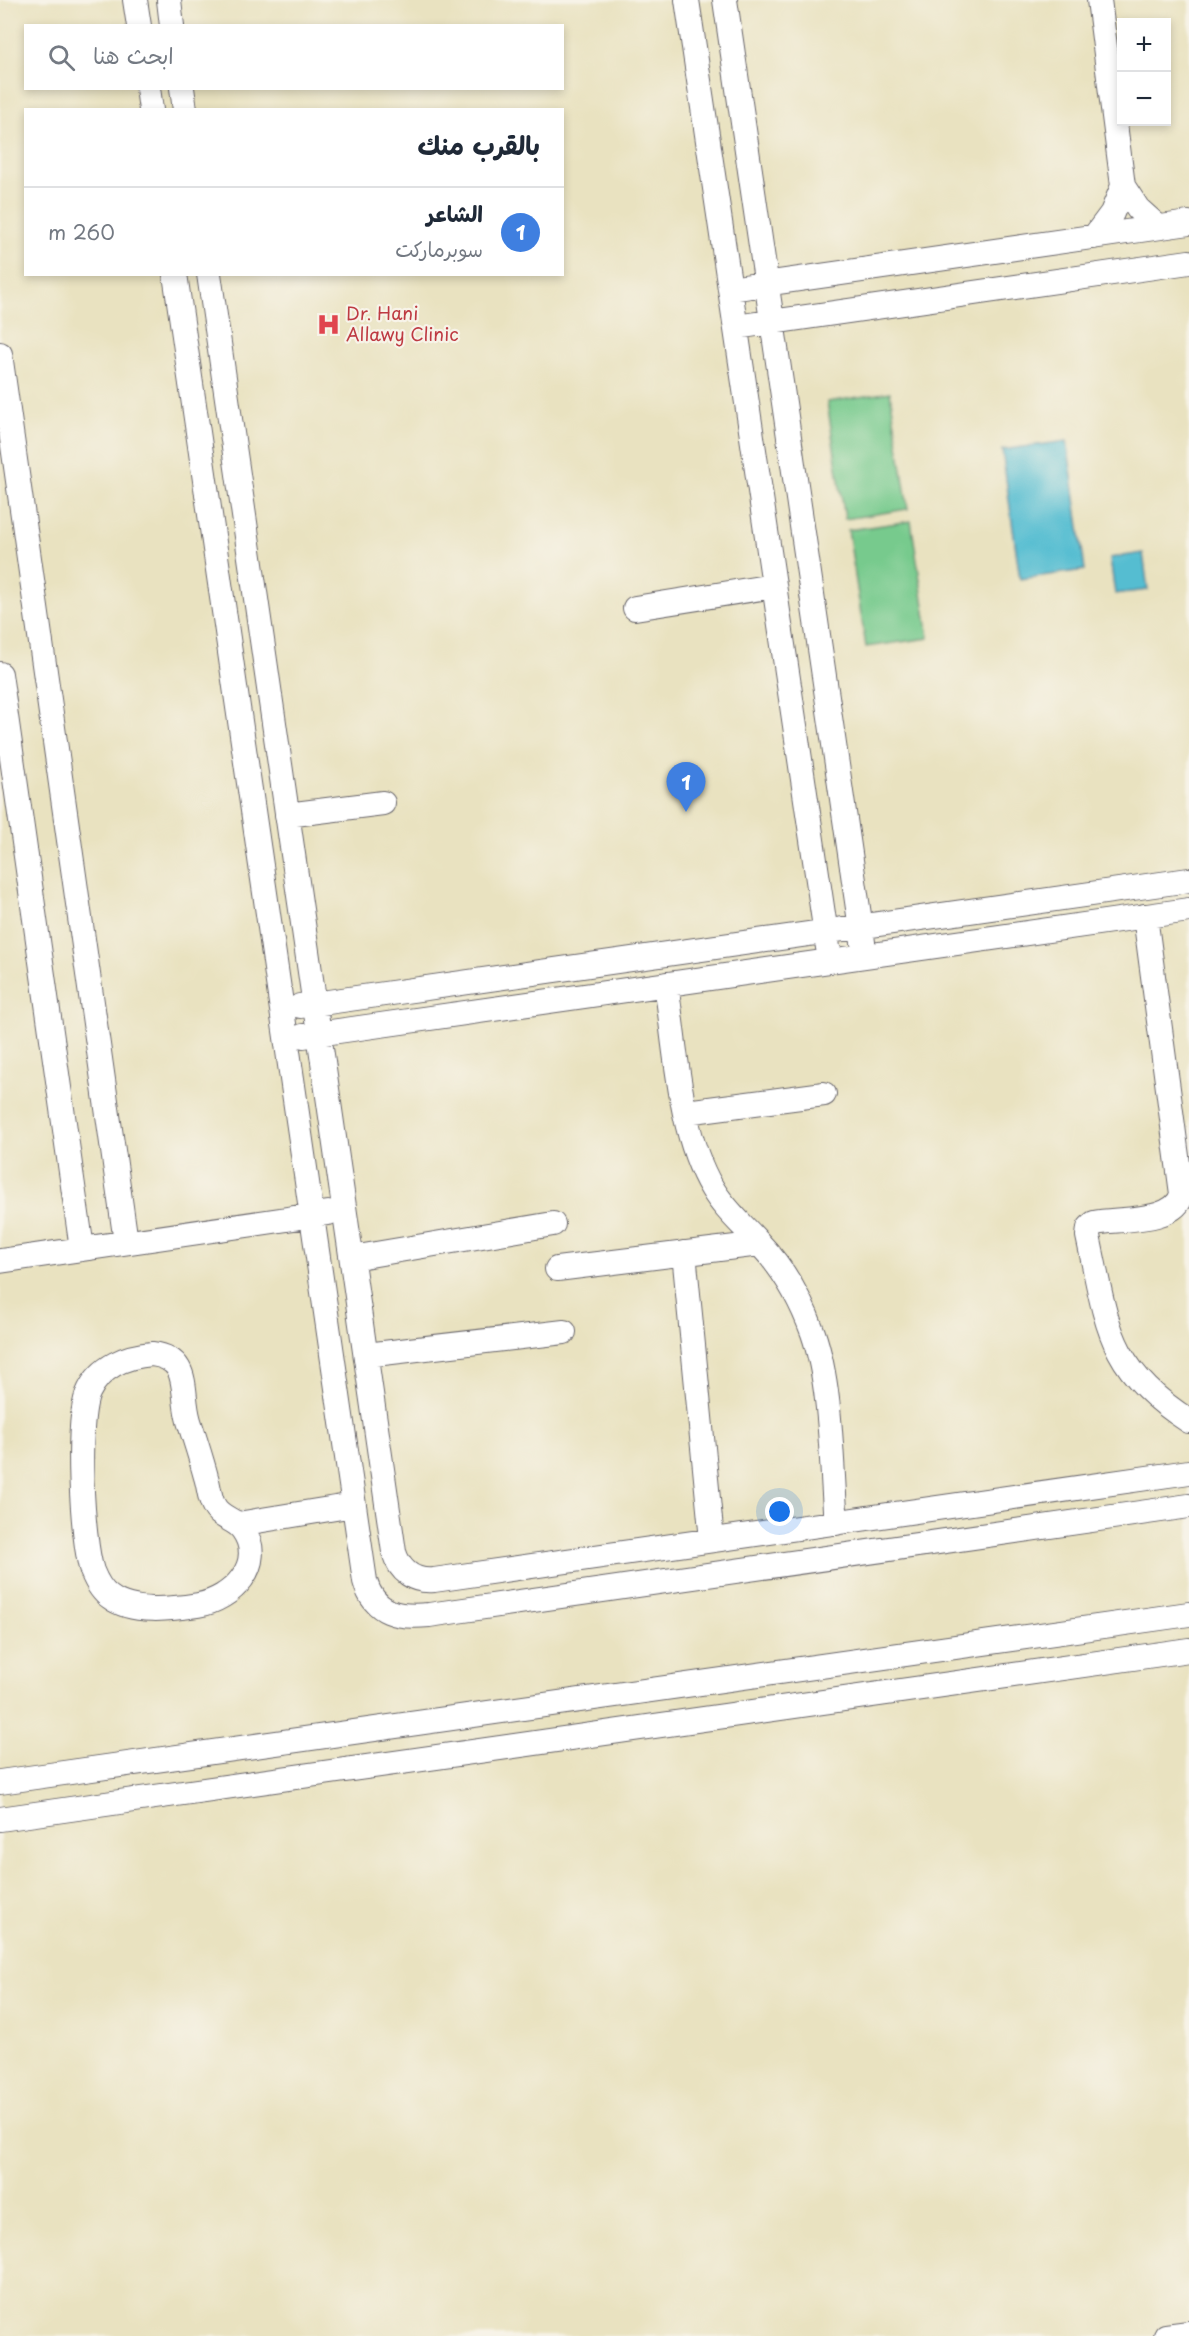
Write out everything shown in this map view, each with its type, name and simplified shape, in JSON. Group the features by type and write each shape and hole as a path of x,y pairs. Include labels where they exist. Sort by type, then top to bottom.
{"street":[{"path":"135,0 139,24"},
{"path":"169,0 172,24"},
{"path":"687,0 830,961"},
{"path":"725,0 865,956"},
{"path":"1099,0 1123,186 1138,209 1158,227"},
{"path":"148,90 151,108"},
{"path":"182,90 185,108"},
{"path":"1094,237 1112,213 1123,186"},
{"path":"730,289 1189,223"},
{"path":"938,260 944,297"},
{"path":"736,327 1189,262"},
{"path":"175,276 365,1581 371,1598 379,1606 400,1616 412,1616 1189,1506"},
{"path":"209,276 394,1552 401,1568 416,1579 425,1581 1189,1472"},
{"path":"0,354 126,1242"},
{"path":"635,608 774,586"},
{"path":"0,674 82,1249"},
{"path":"287,815 383,803"},
{"path":"282,1009 1189,879"},
{"path":"286,1038 1189,910"},
{"path":"1145,916 1182,1194 1178,1205 1167,1213 1094,1223 1089,1228 1088,1236 1109,1329 1122,1358 1130,1372 1148,1389 1189,1421"},
{"path":"666,984 686,1113 695,1153 713,1191 760,1244 791,1286 803,1309 819,1352 825,1392 836,1523"},
{"path":"686,1113 824,1094"},
{"path":"0,1261 345,1211"},
{"path":"352,1258 553,1224"},
{"path":"558,1269 760,1244"},
{"path":"684,1253 712,1540"},
{"path":"366,1355 564,1332"},
{"path":"238,1524 248,1540 249,1560 242,1579 219,1599 186,1606 130,1607 110,1597 102,1589 91,1568 89,1554 81,1433 84,1403 89,1390 105,1370 127,1358 139,1355 164,1356 177,1364 183,1378 188,1416 213,1505 224,1518 238,1524 354,1505"},
{"path":"365,1581 386,1582 401,1568"},
{"path":"412,1616 411,1596 425,1581"},
{"path":"0,1782 1189,1614"},
{"path":"0,1820 1189,1650"},
{"path":"1166,2336 1189,2333"}],"green space":[{"path":"890,392 908,509 845,519 827,402"},
{"path":"911,521 929,638 866,647 848,530"}],"water":[{"path":"1067,441 1085,570 1020,579 1002,450"},
{"path":"1143,553 1148,590 1115,594 1110,558"}],"place":[{"name":"Dr. Hani Allawy Clinic","path":"328,324"},
{"name":"الشاعر","path":"686,812"}]}
